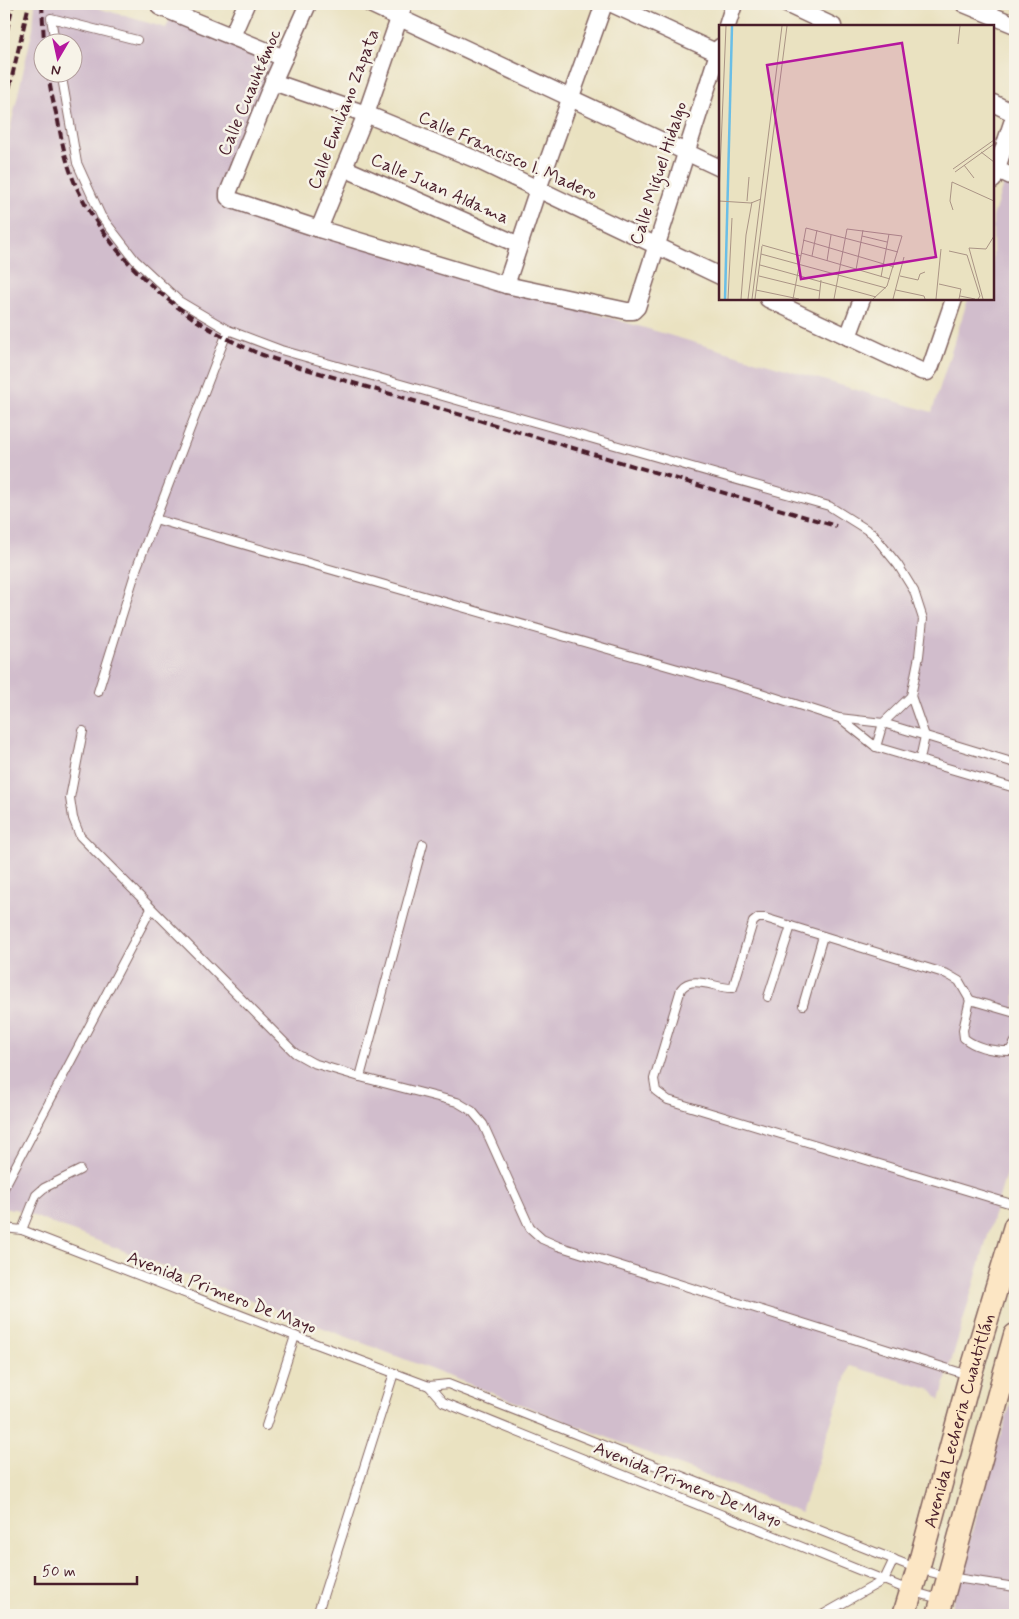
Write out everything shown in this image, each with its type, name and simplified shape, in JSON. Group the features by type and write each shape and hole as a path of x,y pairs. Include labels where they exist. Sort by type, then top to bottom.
{"main road":[{"name":"Avenida Lecheria Cuautitlán","path":"904,1615 970,1376 1015,1226"},
{"name":"Avenida Lecheria Cuautitlán","path":"940,1608 1015,1335"}],"street":[{"path":"232,36 246,4"},
{"name":"Calle Cuauhtémoc","path":"308,4 274,82 228,197 232,200 319,229"},
{"path":"370,4 401,11 571,98 719,168"},
{"path":"319,229 506,285 604,4"},
{"path":"612,4 719,51"},
{"path":"727,25 734,4"},
{"path":"786,4 830,25"},
{"path":"964,4 1015,25"},
{"path":"160,6 284,58"},
{"name":"Calle Emiliano Zapata","path":"319,229 366,114 401,11"},
{"name":"Calle Miguel Hidalgo","path":"506,285 627,311 633,311 637,307 719,54"},
{"name":"Calle Francisco I. Madero","path":"274,82 366,114 477,160 719,276"},
{"path":"994,104 1015,114 994,174 1015,178"},
{"name":"Calle Juan Aldama","path":"344,168 519,245"},
{"path":"770,300 921,372 927,372 931,366 954,300"},
{"path":"848,337 862,300"}],"lane":[{"path":"53,32 50,18 137,40"},
{"path":"63,82 77,164 101,216 135,260 178,301 228,330 281,350 829,506 872,533 898,566 914,591 923,619 919,656 911,696 925,736 920,760"},
{"path":"98,692 155,519 228,330"},
{"path":"155,519 758,692 839,718 883,724 1015,763"},
{"path":"876,747 883,724 911,696"},
{"path":"839,718 876,747 1015,788"},
{"path":"83,731 70,798 73,818 80,836 295,1053 313,1063 457,1102 472,1111 483,1124 530,1228 542,1239 558,1246 970,1376"},
{"path":"360,1077 423,844"},
{"path":"4,1188 151,909"},
{"path":"1015,1042 1010,1051 1001,1051 972,1044 964,1038 970,1000 959,981 947,974 765,918 758,918 754,922 733,988 725,989 693,981 685,983 681,989 654,1079 656,1091 668,1100 1015,1205"},
{"path":"768,997 791,926"},
{"path":"803,1006 823,936"},
{"path":"970,1000 1015,1013"},
{"path":"22,1230 36,1195 44,1188 80,1170"},
{"name":"Avenida Primero De Mayo","path":"4,1228 22,1230 429,1386 448,1384 918,1569 949,1577 1015,1587"},
{"path":"266,1426 295,1336"},
{"path":"317,1615 394,1373"},
{"name":"Avenida Primero De Mayo","path":"429,1386 443,1402 912,1591 940,1608"},
{"path":"822,1615 884,1580 894,1559"}],"shaded area":[{"path":"35,4 84,4 166,28 171,17 274,59 222,204 932,412 968,300 994,300 994,214 1004,181 1015,186 1015,1143 940,1400 932,1390 850,1366 801,1512 15,1209 4,1209 4,156 32,32 32,82 82,82 82,32 32,32"},
{"path":"1015,1390 1015,1615 949,1615 987,1478"}],"railway":[{"path":"4,43 13,4"},
{"path":"4,111 29,4"},
{"path":"42,4 43,32"},
{"path":"50,82 67,162 76,186 108,238 150,284 199,322 226,338 258,353 296,366 836,526"}]}
